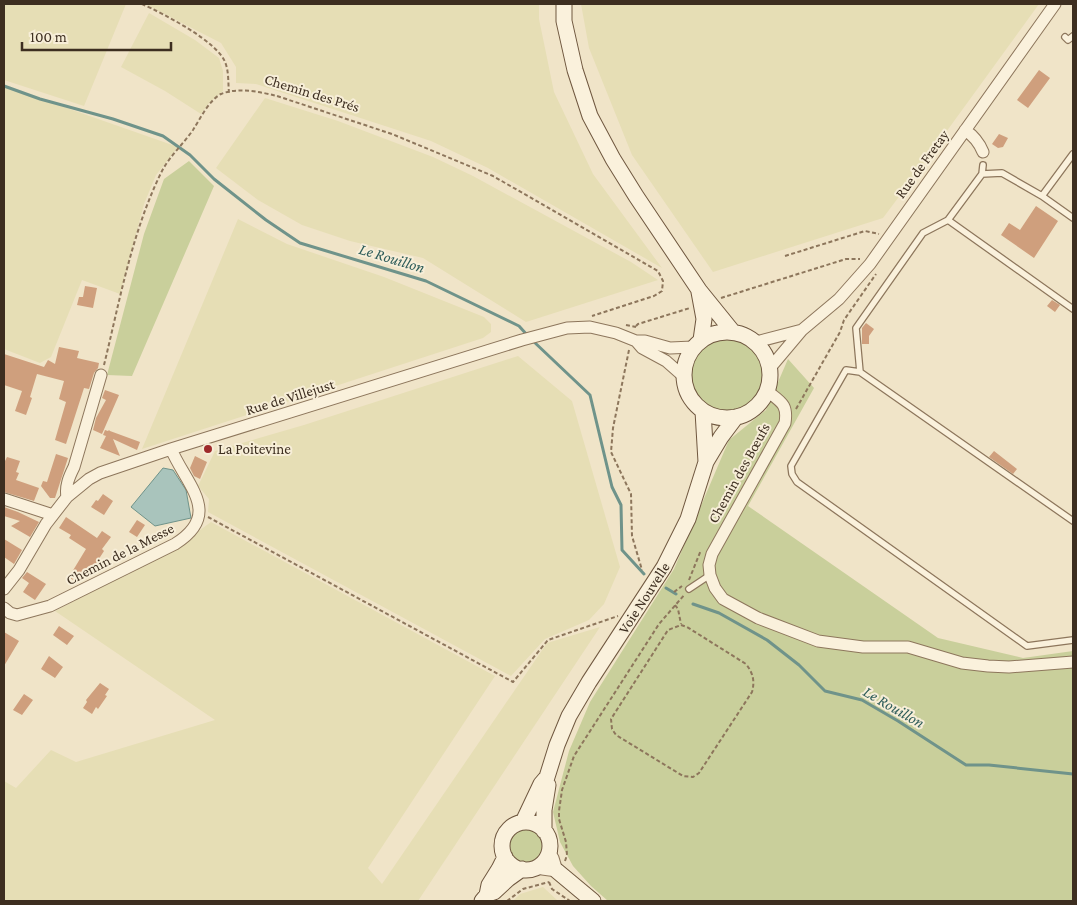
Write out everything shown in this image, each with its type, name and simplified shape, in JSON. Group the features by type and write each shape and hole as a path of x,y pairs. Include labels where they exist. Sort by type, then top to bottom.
{"main road":[{"path":"564,4 564,21 575,70 590,116 612,159 699,290 733,332"},
{"path":"697,344 711,334 722,332 745,335 756,342 765,354 770,368 770,379 768,391 755,408 736,417 714,416 703,411 693,402 686,390 684,376 686,361 697,344 704,320 699,290"},
{"path":"703,411 706,462"},
{"name":"Voie Nouvelle","path":"523,822 541,784 547,776 557,744 569,716 589,682 637,610 676,544 688,519 706,462 736,417"},
{"name":"Voie Nouvelle","path":"544,830 547,776"},
{"path":"523,822 531,823 544,830 549,841 549,852 544,862 508,878 494,892 484,898 505,857 503,842 505,835 510,829 523,822"},
{"path":"505,857 515,867 528,869"},
{"path":"553,877 593,901"}],"street":[{"name":"Rue de Fretay","path":"770,368 802,330 840,299 873,267 887,239 1055,4"},
{"path":"965,130 972,134 983,152"},
{"name":"Rue de Villejust","path":"4,589 19,570 66,497 100,473 522,340 567,328 590,327 616,333 633,345 666,361 684,376"},
{"name":"Rue de Fretay","path":"756,342 802,330"},
{"name":"Rue de Villejust","path":"633,345 645,341 670,348 697,344"},
{"path":"66,497 69,477 74,467 101,375"},
{"name":"Chemin des Bœufs","path":"710,575 709,565 718,541 781,432 786,414 785,407 768,391"},
{"path":"171,450 196,495 200,512"},
{"path":"74,467 85,473 89,479"},
{"path":"4,499 53,515"},
{"name":"Chemin de la Messe","path":"4,608 10,613 17,614 50,606 179,541 193,530 200,512"},
{"path":"710,575 715,588 723,599 758,618 818,641 863,646 908,646 962,663 1009,668 1073,662"},
{"path":"528,869 553,877 553,858 549,852"}],"lane":[{"path":"1042,196 1073,154"},
{"path":"860,372 856,328 923,233 948,220 982,174 983,165"},
{"path":"982,174 1002,172 1042,196 1073,218"},
{"path":"948,220 1073,309"},
{"path":"1073,521 860,372 846,370 791,466 792,474 797,482 1027,646 1073,640"},
{"path":"688,587 710,575"}],"path":[{"path":"101,375 135,241 157,181 164,167 210,104 220,94 229,93 225,61 216,49 187,28 142,4"},
{"name":"Chemin des Prés","path":"229,93 260,92 278,96 392,134 459,161 492,176 658,271 664,281 662,291 654,296 592,315 590,327"},
{"path":"785,256 865,231 879,234 887,239"},
{"path":"719,299 846,258 860,259 873,267 876,276 844,320 840,332 800,403 794,411 786,414"},
{"path":"636,326 692,307"},
{"path":"633,345 613,428 612,452 631,494 632,536 642,570"},
{"path":"200,512 513,682 548,640 637,610"},
{"path":"570,901 552,889 553,877 567,856 565,834 559,819 560,800 574,756 659,624 688,587 705,543"},
{"path":"674,592 682,586 688,587"},
{"path":"675,605 678,609 681,625"},
{"path":"681,625 746,664 752,671 754,683 752,692 699,773 693,777 683,776 616,735 612,729 611,719 668,630 681,625"},
{"path":"507,901 523,889 553,877"}],"shaded area":[{"path":"4,4 126,4 84,106 4,80"},
{"path":"145,4 539,4 539,19 554,92 593,174 662,268 488,168 431,141 256,84 236,83 236,67 221,43"},
{"path":"581,4 1039,4 883,218 713,272 632,155 589,48"},
{"path":"149,13 195,40 219,58 223,71 223,91 209,103 201,114 165,91 121,67"},
{"path":"4,86 178,147 156,175 144,204 120,294 82,280 51,357 40,363 4,349"},
{"path":"265,98 338,121 433,157 473,176 631,262 658,280 526,322 423,258 350,241 302,225 258,200 216,168"},
{"path":"238,219 287,244 384,277 484,317 491,324 491,332 483,338 142,449"},
{"path":"518,356 572,401 620,567 604,604 589,620 545,639 511,676 208,512 209,499 198,486 215,451 304,425"},
{"path":"211,522 495,676 368,868 382,884 547,643 600,627 418,901 4,901 4,781 16,788 51,750 76,762 215,720 55,611 173,550"},
{"path":"543,887 558,901 513,901 520,894"}],"green space":[{"path":"189,161 214,186 132,376 107,375 144,234 164,179"},
{"path":"726,337 747,343 757,353 763,374 757,395 747,405 726,411 705,405 695,395 689,374 695,353 705,343"},
{"path":"788,359 814,388 748,506 938,638 1023,658 1073,651 1073,901 608,901 573,866 560,842 553,812 569,751 590,702 674,569 729,440 766,410"},
{"path":"526,827 539,833 545,846 539,859 526,865 513,859 507,846 513,833"}],"water":[{"path":"163,468 173,470 186,490 191,518 155,526 131,507"}],"building":[{"path":"1039,70 1050,78 1028,108 1017,100"},
{"path":"999,134 1008,138 1003,147 998,148 992,144"},
{"path":"1036,206 1058,221 1034,258 1001,235 1009,223 1020,230"},
{"path":"85,286 97,288 93,308 77,305 79,297 83,297"},
{"path":"1052,300 1060,305 1055,312 1047,306"},
{"path":"866,323 874,329 869,336 869,344 862,344 862,328"},
{"path":"59,347 79,351 77,358 99,363 89,389 84,388 66,444 55,440 66,402 59,399 64,381 37,374 26,415 15,411 22,391 4,385 4,354 44,367 48,360 55,364"},
{"path":"105,390 119,395 102,434 93,430 96,418 106,400 102,398"},
{"path":"105,430 140,442 137,450 113,439 120,456 100,448 106,436 103,435"},
{"path":"994,451 1017,469 1013,474 989,457"},
{"path":"56,454 68,458 55,498 50,498 41,486 43,481 47,482"},
{"path":"195,456 207,462 200,479 194,476 190,468"},
{"path":"7,457 20,461 16,472 19,473 16,480 39,488 34,501 4,492 4,463"},
{"path":"103,494 113,501 104,515 91,507"},
{"path":"4,507 39,522 30,537 11,526 20,521 4,516"},
{"path":"66,517 97,538 102,531 111,537 102,549 104,551 93,568 91,567 86,575 82,572 76,582 69,577 86,549 69,538 71,535 59,528"},
{"path":"137,520 145,525 137,537 129,532"},
{"path":"4,539 22,550 14,564 4,557"},
{"path":"27,572 46,584 35,600 23,592 29,583 22,578"},
{"path":"59,626 74,636 67,645 53,635"},
{"path":"4,632 19,641 4,666"},
{"path":"49,656 63,667 55,678 41,669"},
{"path":"100,683 109,689 105,695 107,696 92,714 83,708 87,702 86,700"},
{"path":"24,694 33,700 22,715 13,710"}],"waterway":[{"name":"Le Rouillon","path":"4,86 40,99 113,119 163,136 190,155 214,179 266,220 300,243 426,281 519,326 528,336"},
{"name":"Le Rouillon","path":"532,340 590,395 612,487 621,505 622,550 644,574"},
{"name":"Le Rouillon","path":"666,588 676,594"},
{"name":"Le Rouillon","path":"693,604 719,613 767,640 799,665 825,691 862,700 966,765 989,765 1073,774"}],"place":[{"name":"La Poitevine","path":"208,449"}]}
